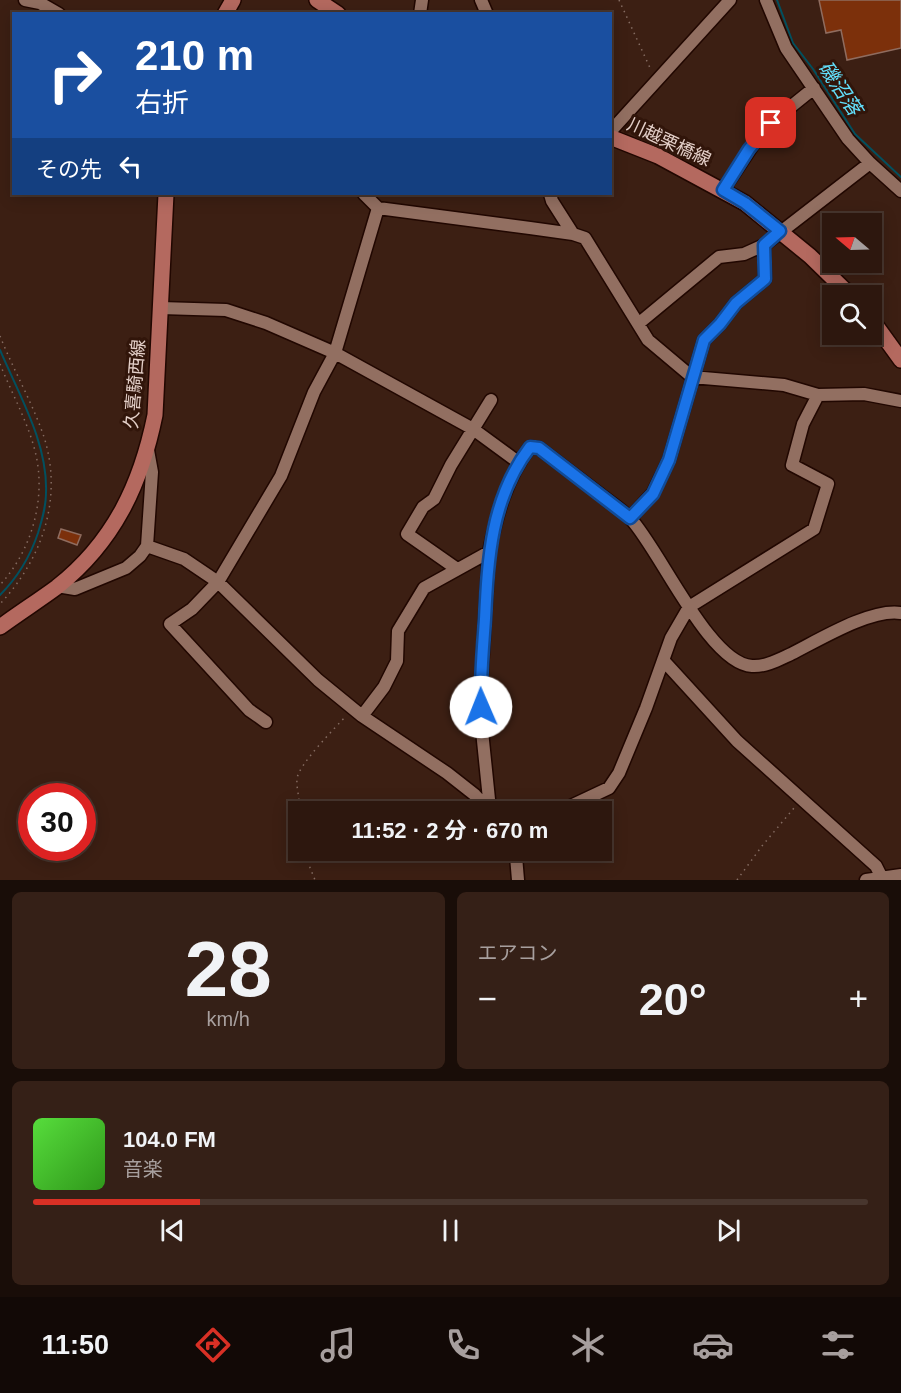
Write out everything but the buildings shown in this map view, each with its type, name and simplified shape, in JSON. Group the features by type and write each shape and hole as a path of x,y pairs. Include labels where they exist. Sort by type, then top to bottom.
{"main road":[{"path":"317,0 335,12"},
{"name":"川越栗橋線","path":"612,138 658,156 745,203 810,256 840,285"},
{"name":"久喜騎西線","path":"0,627 57,586 100,544 135,487 148,450 155,414 166,195"},
{"path":"882,334 901,360"}],"street":[{"path":"25,0 40,3 56,12"},
{"path":"612,130 730,0"},
{"path":"766,0 786,48 848,139 870,163 901,190"},
{"path":"723,190 759,136 814,88"},
{"path":"638,324 719,257 744,254 764,245 870,163"},
{"path":"365,195 378,208 573,234 585,238 648,340 692,377 784,385 818,395 864,394 901,401"},
{"path":"550,195 573,234"},
{"path":"266,722 249,710 170,624 192,609 218,582 281,476 314,392 335,353 378,208"},
{"path":"630,518 653,494 669,460 704,340 736,303 765,279 764,245"},
{"path":"161,308 226,310 266,323 335,353 473,429 518,462"},
{"path":"581,801 609,788 619,773 671,638 689,607 814,529 828,484 792,465 803,424 818,395"},
{"path":"457,569 407,534 423,507 434,499 451,465 491,400"},
{"path":"489,801 482,731 481,684 489,552 497,512 518,462 530,447 539,448 630,518 689,607 722,651 734,660 752,666 775,662 846,627 881,613 901,613"},
{"path":"57,586 75,589 126,568 140,556 147,546 152,472 148,450"},
{"path":"147,546 184,559 218,582 318,680 358,712 447,773 481,801"},
{"path":"358,712 384,687 397,661 398,631 424,588 489,552"},
{"path":"0,617 19,613"},
{"path":"663,660 737,741 876,866 882,878"},
{"path":"517,861 518,880"},
{"path":"866,880 901,875"}],"path":[{"path":"619,0 656,82"},
{"path":"0,336 42,434 48,453 51,482 50,504 36,552 23,576 0,604"},
{"path":"0,364 36,454 39,484 37,513 24,549 0,585"},
{"path":"300,801 297,781 300,770 358,712"},
{"path":"737,880 802,799"},
{"path":"306,861 315,880"}],"waterway":[{"name":"磯沼落","path":"777,0 793,43 813,69 855,134 901,177"},
{"path":"0,350 37,438 45,474 46,493 42,518 31,550 18,574 0,595"}],"route":[{"path":"481,707 489,552 497,512 518,462 530,447 539,448 630,518 653,494 669,460 704,340 736,303 765,279 764,245 780,231 745,203 723,190 749,149 771,123"}]}
